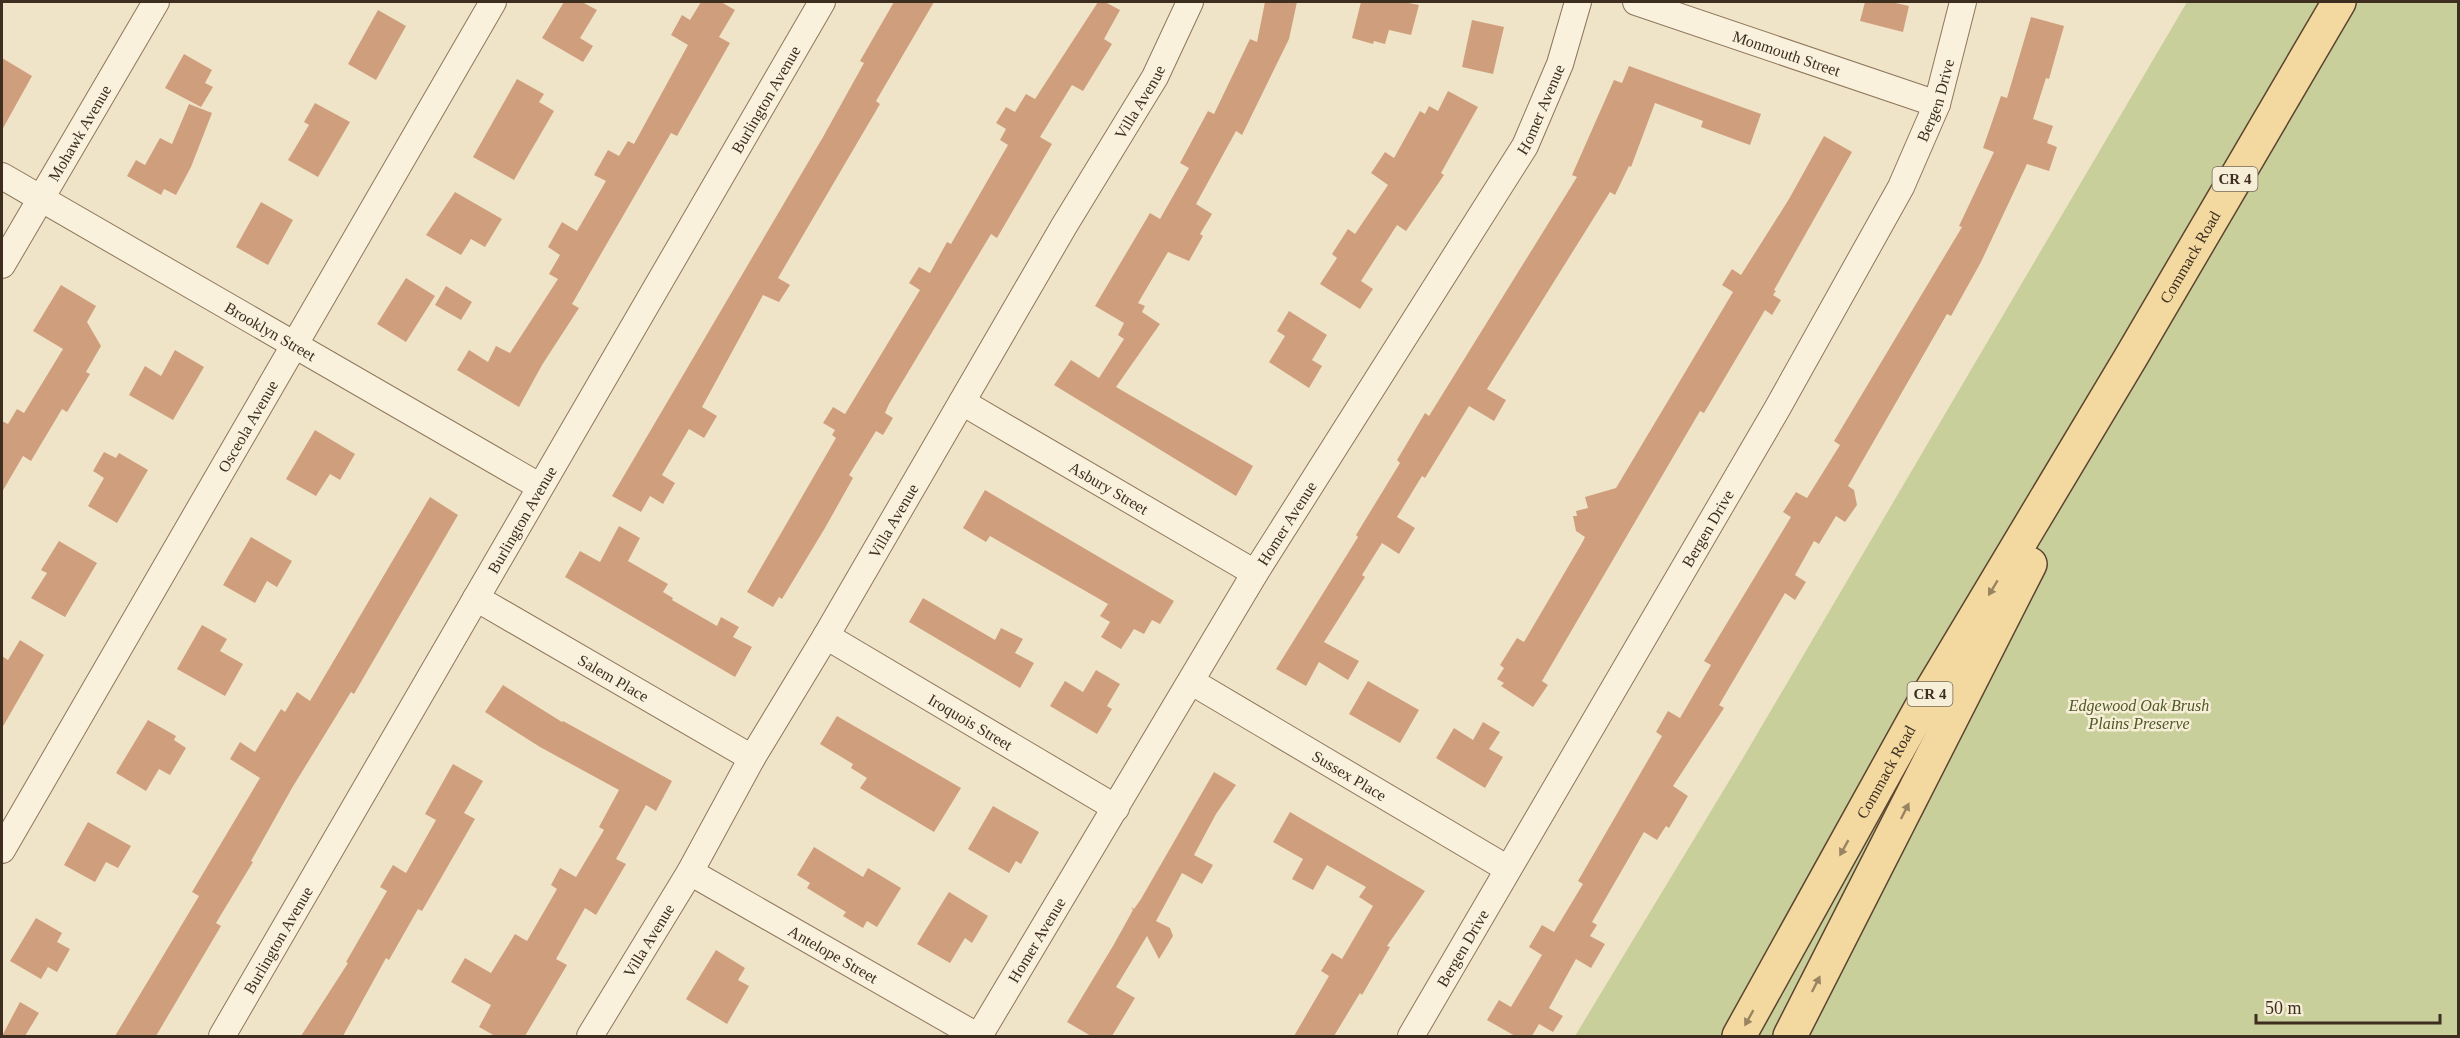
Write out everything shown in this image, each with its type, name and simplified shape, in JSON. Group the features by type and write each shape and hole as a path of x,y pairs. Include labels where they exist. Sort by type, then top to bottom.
{"main road":[{"name":"Commack Road","path":"1739,1036 1922,706 2131,357 2338,2"},
{"name":"Commack Road","path":"1790,1036 1991,644 2131,357"}],"street":[{"name":"Mohawk Avenue","path":"2,265 156,2"},
{"name":"Osceola Avenue","path":"2,850 493,2"},
{"name":"Burlington Avenue","path":"222,1036 539,486 822,2"},
{"name":"Villa Avenue","path":"590,1036 690,872 752,758 1155,77 1190,2"},
{"name":"Homer Avenue","path":"978,1036 1192,682 1255,573 1525,146 1560,64 1578,2"},
{"name":"Monmouth Street","path":"1636,2 1937,104"},
{"name":"Bergen Drive","path":"1411,1036 1789,389 1901,187 1937,104 1963,2"},
{"name":"Brooklyn Street","path":"2,176 539,486"},
{"name":"Asbury Street","path":"962,402 1255,573"},
{"name":"Salem Place","path":"476,597 752,758"},
{"name":"Iroquois Street","path":"826,636 1116,808"},
{"name":"Sussex Place","path":"1192,682 1508,869"},
{"name":"Antelope Street","path":"690,872 978,1036"}],"green space":[{"name":"Edgewood Oak Brush Plains Preserve","path":"2187,2 2458,2 2458,1036 1575,1036 1743,758"}],"building":[{"path":"564,2 582,2 597,10 580,38 593,46 583,62 542,38"},
{"path":"701,2 721,2 735,10 719,37 730,43 677,136 671,133 572,304 579,308 542,365 519,407 457,370 469,350 488,362 496,346 510,353 558,279 549,274 560,255 548,247 562,222 577,231 606,181 594,175 608,150 619,156 628,141 634,144 688,45 671,35 682,15 690,20"},
{"path":"894,2 934,2 876,101 880,104 778,278 790,285 779,302 763,295 702,407 717,416 704,438 689,429 662,475 675,483 663,504 650,496 641,512 612,496 823,137 864,63 860,61"},
{"path":"1098,2 1105,2 1120,10 1104,39 1112,44 1083,91 1072,85 1040,137 1052,144 997,238 991,234 889,404 885,413 893,418 883,435 876,431 849,475 853,478 825,528 782,599 779,597 773,607 747,592 836,438 832,435 835,430 823,423 833,407 845,414 920,290 909,283 919,267 930,273 947,242 951,244 1008,145 1000,140 1006,129 996,123 1006,107 1015,112 1026,94 1035,99"},
{"path":"1265,2 1297,2 1289,39 1242,135 1236,131 1196,204 1212,214 1200,234 1203,236 1189,261 1168,252 1138,303 1145,306 1142,312 1160,324 1116,387 1253,466 1236,496 1054,385 1071,360 1099,378 1124,339 1118,335 1124,323 1095,306 1150,213 1160,219 1189,168 1180,163 1208,111 1214,114 1250,39 1257,42"},
{"path":"1361,2 1403,2 1419,5 1411,35 1389,30 1385,44 1374,41 1373,44 1352,38"},
{"path":"1865,2 1891,2 1909,6 1903,32 1860,21"},
{"path":"378,10 406,26 376,80 348,64"},
{"path":"2031,17 2064,26 2049,79 2046,78 2033,119 2053,126 2047,143 2057,147 2049,171 2027,164 1981,262 1951,316 1947,314 1848,486 1854,490 1857,505 1845,522 1836,516 1819,544 1814,541 1795,575 1806,582 1795,600 1785,593 1719,705 1724,708 1673,786 1688,796 1669,828 1666,826 1657,840 1644,832 1592,922 1597,925 1590,936 1605,944 1591,968 1576,959 1549,1008 1563,1016 1553,1032 1539,1024 1532,1036 1515,1036 1487,1020 1499,1000 1511,1007 1542,955 1529,947 1542,925 1554,932 1583,884 1578,881 1662,736 1656,732 1668,711 1680,718 1711,665 1704,661 1791,517 1783,512 1796,492 1807,498 1840,445 1834,441 1962,227 1959,226 1994,152 1983,148 2001,96 2007,98"},
{"path":"1472,20 1504,27 1493,74 1462,67"},
{"path":"184,54 212,70 205,83 213,87 201,107 165,88"},
{"path":"2,58 32,76 2,130"},
{"path":"1629,66 1761,114 1750,145 1701,127 1703,121 1655,103 1631,167 1629,166 1615,195 1610,192 1487,389 1506,400 1494,421 1469,406 1425,478 1422,476 1397,517 1415,528 1399,554 1382,543 1362,575 1365,577 1324,642 1359,661 1348,680 1319,662 1306,686 1276,669 1358,537 1356,535 1400,463 1397,460 1425,413 1429,416 1577,177 1572,175 1614,80 1622,83"},
{"path":"517,79 544,94 539,102 554,111 514,180 473,157"},
{"path":"1448,91 1478,107 1441,173 1444,175 1406,231 1397,225 1361,281 1373,289 1360,309 1320,284 1337,258 1332,254 1348,229 1355,234 1388,185 1371,173 1385,152 1394,158 1420,111 1425,114 1429,106 1438,111"},
{"path":"315,103 350,122 318,177 288,160 309,125 304,122"},
{"path":"189,104 212,113 191,167 176,195 164,189 161,195 127,176 136,160 145,165 160,138 172,144"},
{"path":"1824,136 1852,152 1774,290 1776,291 1773,295 1781,300 1772,315 1765,310 1704,413 1700,411 1542,681 1548,685 1533,707 1501,686 1504,683 1497,679 1504,668 1500,665 1517,638 1524,642 1585,537 1576,531 1573,516 1577,516 1576,511 1588,508 1585,497 1616,488 1733,292 1722,285 1732,269 1741,275 1789,199"},
{"path":"455,192 502,219 485,247 471,239 461,255 426,235"},
{"path":"261,202 293,220 268,265 236,247"},
{"path":"406,278 435,296 406,342 377,324"},
{"path":"61,285 96,306 87,322 101,346 86,372 90,374 67,412 62,409 31,461 23,456 2,492 2,421 8,424 17,409 24,413 63,349 33,331"},
{"path":"446,286 472,302 461,320 435,305"},
{"path":"1289,311 1327,335 1312,360 1322,366 1309,388 1269,362 1285,336 1277,331"},
{"path":"175,350 204,367 173,420 129,395 145,366 161,376"},
{"path":"315,430 355,454 340,480 330,474 316,496 286,479"},
{"path":"104,452 116,458 119,453 148,470 117,523 88,506 104,478 93,471"},
{"path":"985,490 1174,601 1160,624 1152,620 1144,634 1134,629 1121,649 1101,637 1110,622 1100,616 1108,604 990,536 986,542 963,528"},
{"path":"430,497 458,515 354,694 351,692 292,788 251,861 253,862 216,923 221,926 156,1036 115,1036 199,896 192,892 260,778 230,759 240,742 255,752 281,709 285,712 297,692 310,701"},
{"path":"619,526 640,538 628,561 668,584 663,592 673,598 672,600 717,626 721,617 739,627 733,637 752,647 735,677 565,577 580,551 600,562"},
{"path":"251,537 292,561 277,587 267,581 255,603 223,585"},
{"path":"59,541 97,563 65,617 31,598 47,573 41,570"},
{"path":"923,598 995,640 1001,628 1023,639 1015,653 1034,663 1020,688 909,622"},
{"path":"202,625 227,639 220,651 243,664 225,696 177,669"},
{"path":"20,640 44,655 2,728 2,656 8,660"},
{"path":"1096,670 1120,684 1107,706 1112,709 1097,734 1050,706 1065,681 1083,692"},
{"path":"1368,681 1419,710 1400,743 1349,714"},
{"path":"503,685 562,722 672,781 656,811 646,805 616,859 626,864 596,915 585,908 556,959 567,965 525,1036 495,1036 479,1027 491,1005 451,982 465,958 491,973 515,934 527,941 557,889 551,885 560,868 576,877 604,830 599,827 619,790 540,747 485,712"},
{"path":"837,716 961,788 934,832 860,788 867,778 851,768 853,764 820,744"},
{"path":"148,720 176,736 174,740 186,748 170,775 159,769 146,791 116,773"},
{"path":"1483,722 1500,732 1489,749 1503,757 1485,788 1436,758 1454,728 1473,740"},
{"path":"453,764 483,781 464,813 475,819 422,911 418,909 389,960 386,958 343,1036 301,1036 348,963 346,962 387,891 380,887 393,865 406,873 436,820 425,814"},
{"path":"1214,772 1236,785 1216,814 1194,855 1213,865 1202,884 1182,873 1156,921 1170,928 1173,936 1159,959 1147,936 1116,987 1135,998 1112,1036 1091,1036 1067,1022 1113,946 1133,910 1131,907 1134,909 1141,899"},
{"path":"993,806 1039,832 1021,864 1016,861 1009,873 968,849"},
{"path":"1290,812 1425,891 1387,946 1390,947 1362,995 1360,993 1334,1036 1294,1036 1329,976 1321,971 1332,953 1342,959 1373,906 1359,897 1366,887 1327,865 1313,890 1292,879 1303,859 1273,842"},
{"path":"88,822 131,846 118,868 106,862 95,882 64,865"},
{"path":"814,847 863,877 868,868 901,888 877,927 867,921 863,928 843,916 846,912 807,888 810,883 797,875"},
{"path":"949,892 988,916 972,943 965,938 950,963 917,944"},
{"path":"36,918 62,933 57,942 70,949 57,972 48,967 41,979 10,961"},
{"path":"716,950 745,968 738,980 749,986 727,1024 686,999"},
{"path":"20,1002 39,1013 25,1036 2,1036"}]}
